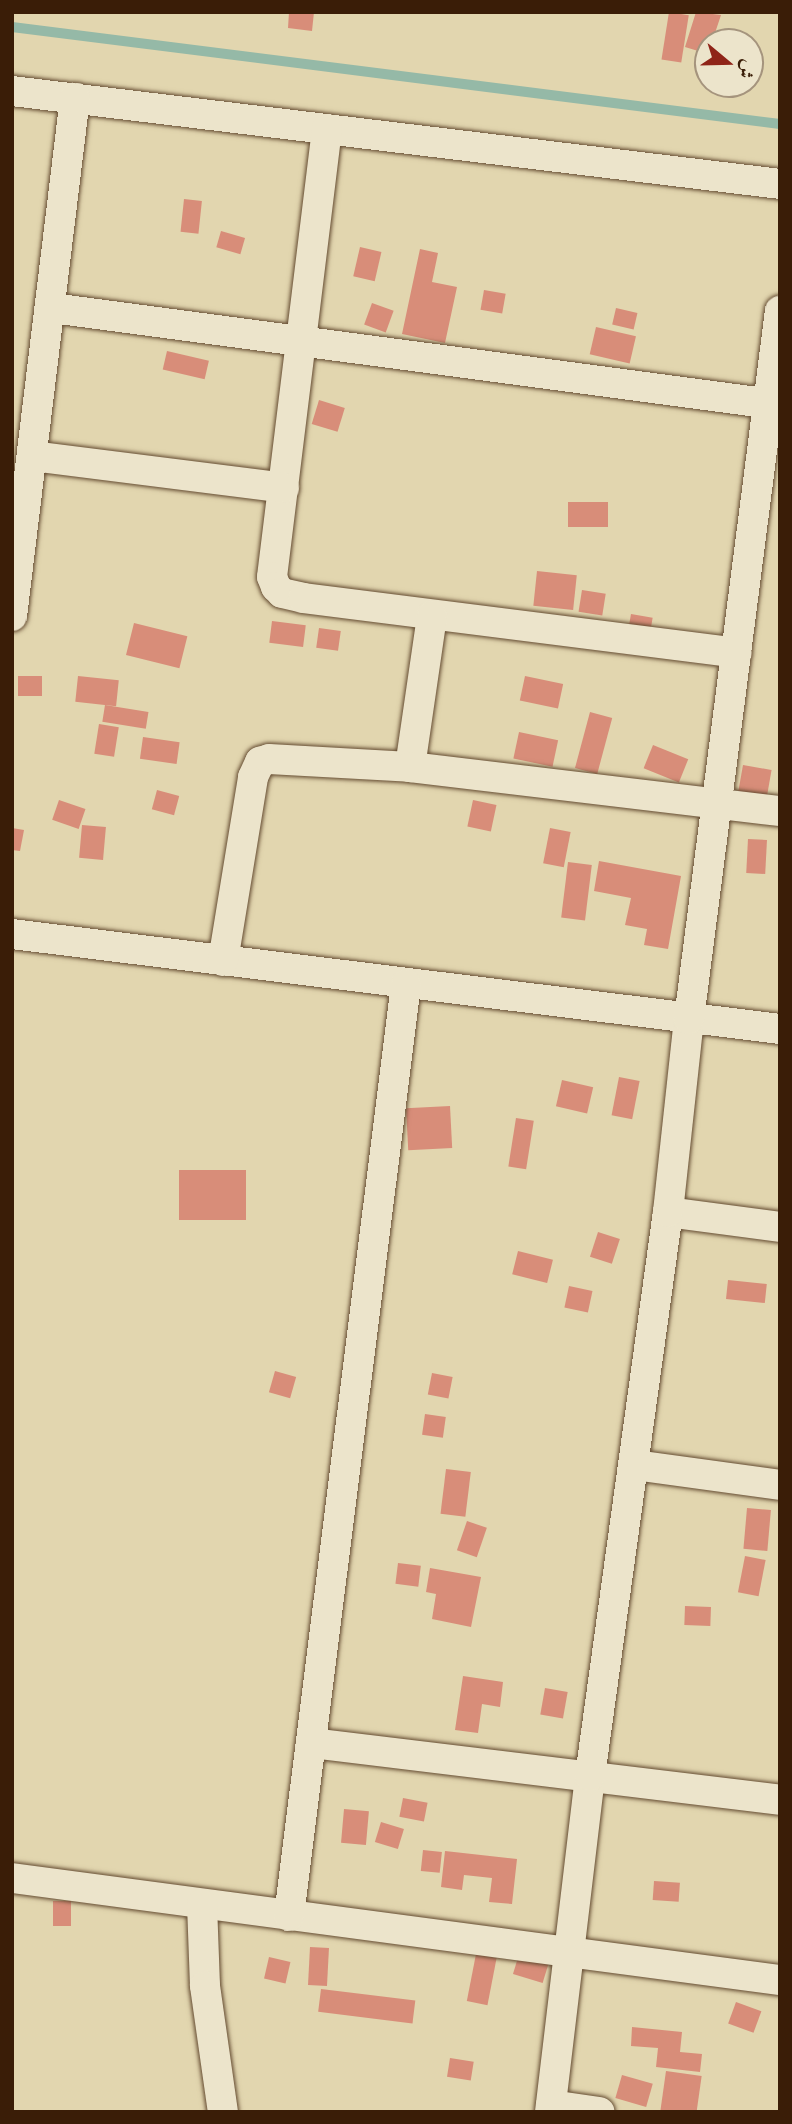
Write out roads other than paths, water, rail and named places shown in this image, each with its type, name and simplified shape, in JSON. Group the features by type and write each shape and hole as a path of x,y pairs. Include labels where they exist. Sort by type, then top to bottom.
{"street":[{"path":"12,91 780,184"},
{"path":"12,616 52,308 75,98"},
{"path":"327,129 272,577 282,593 432,616 737,653"},
{"path":"52,308 302,339 774,405"},
{"path":"599,2112 551,2109 590,1776 668,1213 689,1019 717,804 774,405 780,311"},
{"path":"32,456 284,488"},
{"path":"410,767 432,616"},
{"path":"223,961 253,777 260,762 269,759 410,767 780,811"},
{"path":"12,934 780,1029"},
{"path":"289,1916 406,984"},
{"path":"668,1213 780,1227"},
{"path":"634,1465 780,1485"},
{"path":"311,1743 780,1800"},
{"path":"12,1878 780,1980"},
{"path":"202,1904 205,1986 223,2112"}],"waterway":[{"path":"12,27 780,124"}]}
